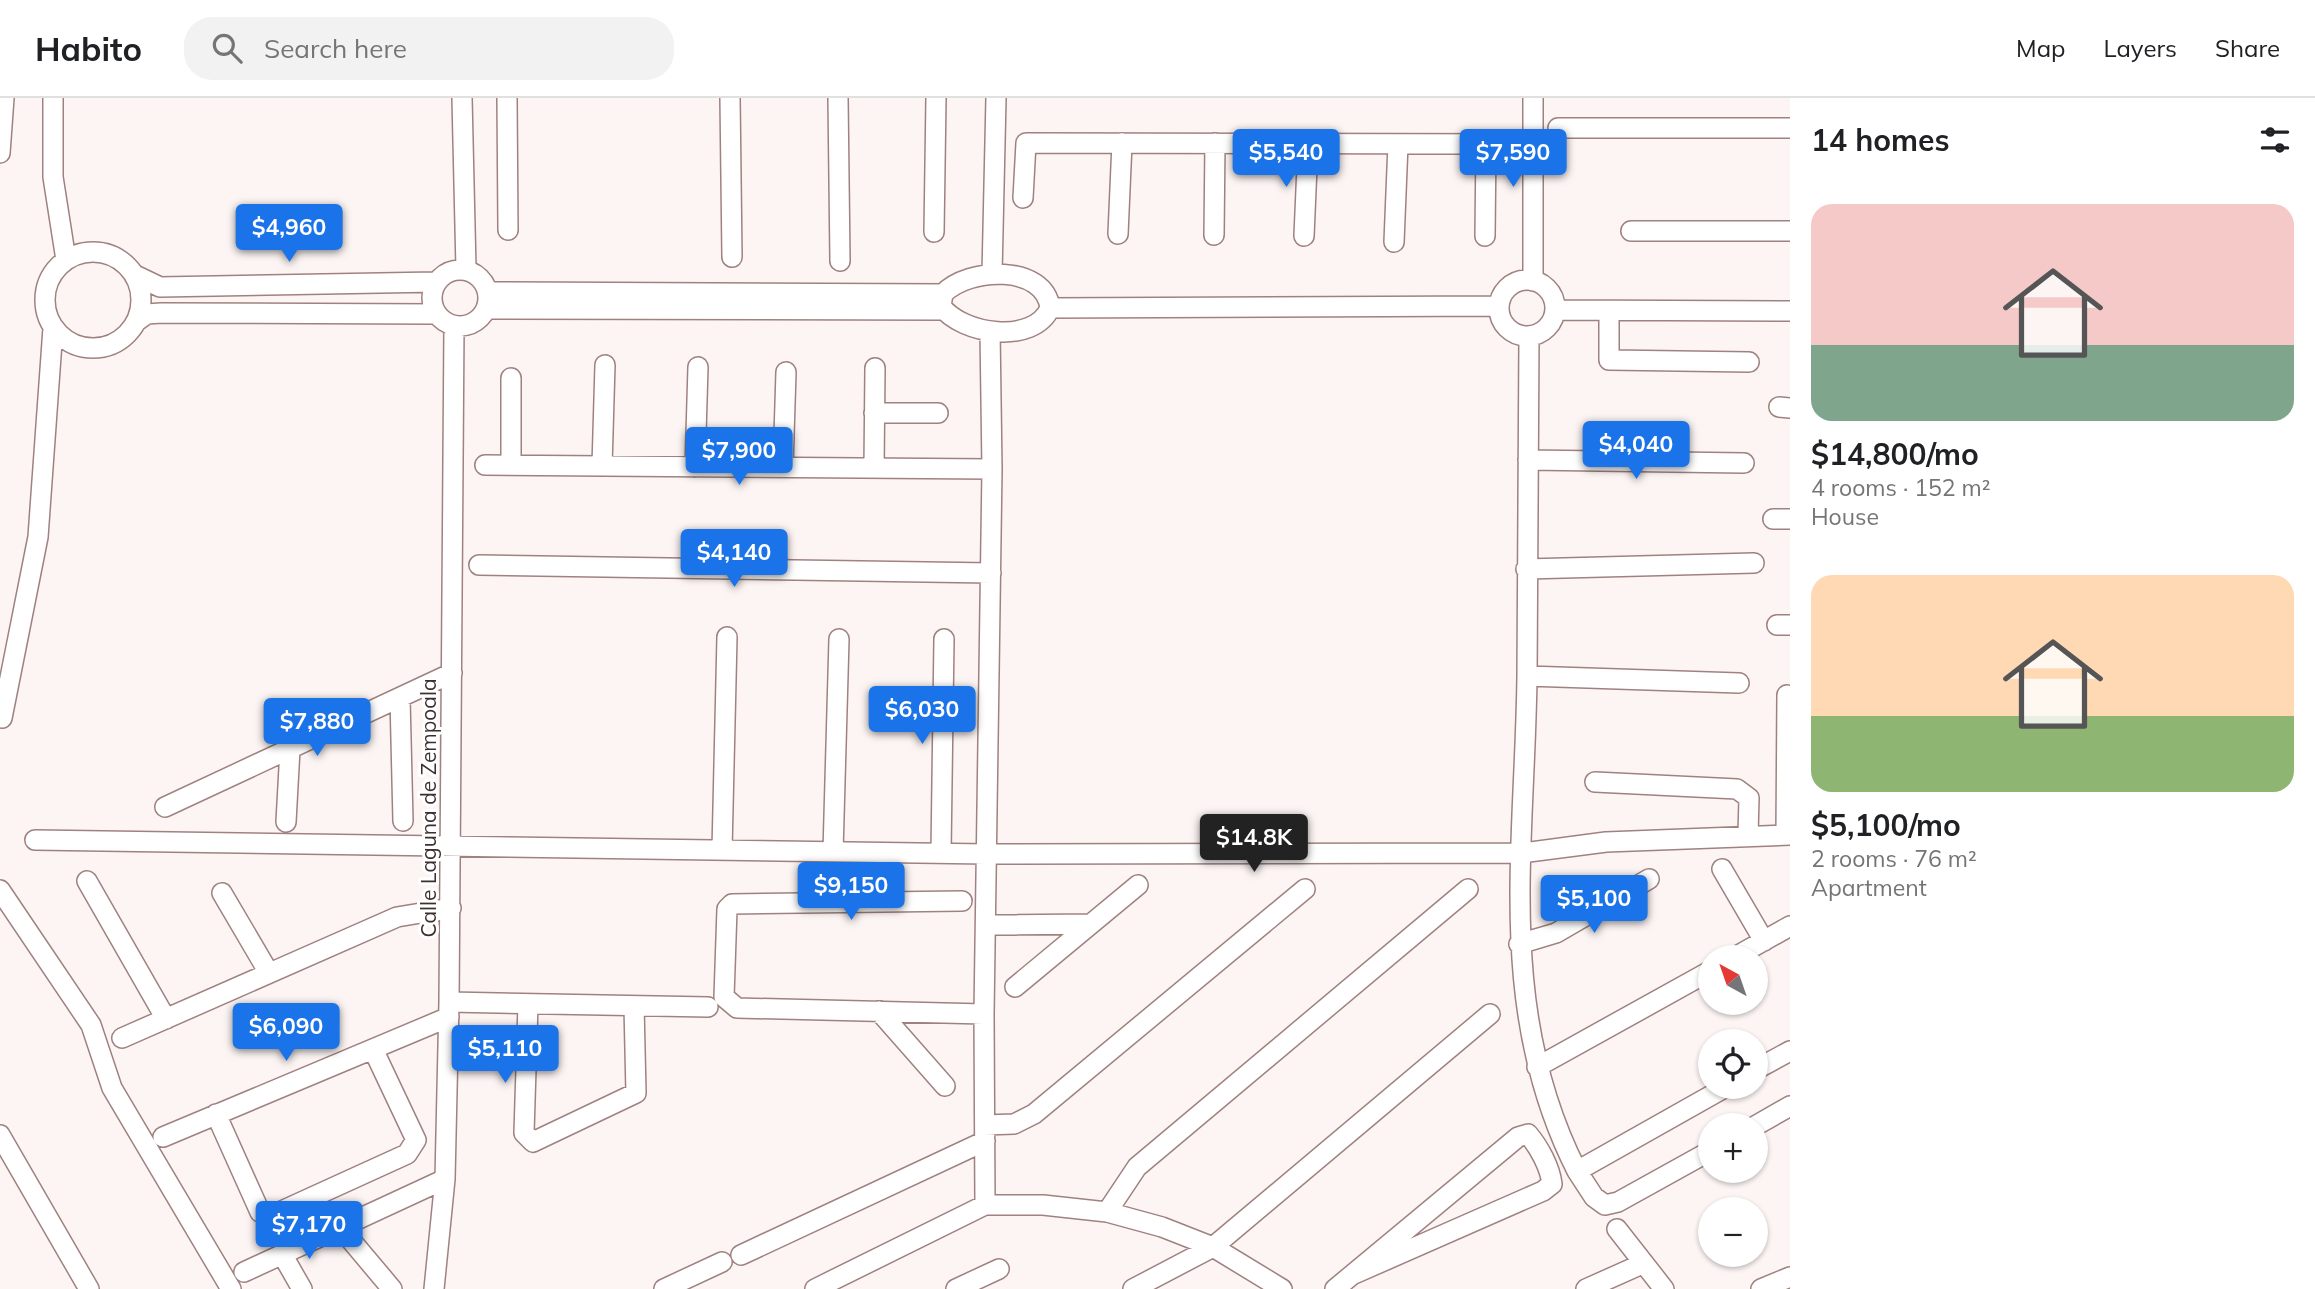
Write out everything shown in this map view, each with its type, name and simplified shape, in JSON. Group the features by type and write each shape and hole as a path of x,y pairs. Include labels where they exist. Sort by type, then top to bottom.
{"street":[{"path":"0,153 4,98"},
{"path":"53,98 53,177 66,260"},
{"path":"462,98 466,269"},
{"path":"507,98 508,230"},
{"path":"730,98 732,257"},
{"path":"838,98 839,261"},
{"path":"934,232 936,98"},
{"path":"992,274 996,98"},
{"path":"1533,98 1533,281"},
{"path":"1558,128 1790,128"},
{"path":"1023,198 1026,142 1533,144"},
{"path":"1118,234 1122,143"},
{"path":"1214,235 1215,143"},
{"path":"1304,236 1308,143"},
{"path":"1394,242 1398,144"},
{"path":"1485,236 1486,144"},
{"path":"1631,231 1790,230"},
{"path":"2,718 38,537 53,328 45,304 46,291 57,269 66,260 90,252 102,253 125,263 135,275 142,296 137,321"},
{"path":"53,328 72,344 97,349 121,340 137,321 147,314 161,313 436,314 454,326 476,322 487,301 476,274 466,269 444,274 436,282 432,303 436,314"},
{"path":"487,301 943,302 964,278 992,274 1030,282 1045,295 1050,308"},
{"path":"135,275 160,287 436,282"},
{"path":"1533,281 1547,288 1555,310 1549,325 1529,337 1507,328 1499,306 1504,291 1517,282 1533,281"},
{"path":"943,302 960,324 990,331 1020,329 1039,323 1050,308"},
{"path":"1050,308 1499,306"},
{"path":"1555,310 1790,311"},
{"path":"1609,310 1609,360 1749,362"},
{"name":"Calle Laguna de Zempoala","path":"434,1289 444,1179 449,1009 454,326"},
{"path":"985,1205 984,1014 992,469 990,331"},
{"path":"1529,337 1527,676 1519,944 1524,1001 1537,1067 1548,1108 1577,1171 1594,1197 1605,1205 1618,1202 1698,1158"},
{"path":"602,466 606,365"},
{"path":"695,467 698,367"},
{"path":"874,468 875,368"},
{"path":"783,467 786,372"},
{"path":"511,378 511,465"},
{"path":"874,413 939,413"},
{"path":"1528,460 1744,463"},
{"path":"485,464 992,469"},
{"path":"1526,569 1754,563"},
{"path":"479,565 991,573"},
{"path":"722,850 727,637"},
{"path":"833,852 839,639"},
{"path":"941,853 944,639"},
{"path":"165,807 452,673"},
{"path":"1527,676 1739,683"},
{"path":"35,841 987,854 1522,853 1606,842 1788,835 1787,695"},
{"path":"400,698 403,821"},
{"path":"286,822 290,749"},
{"path":"1595,782 1737,789 1749,798 1748,835"},
{"path":"1722,869 1764,941"},
{"path":"1519,944 1556,933 1650,879"},
{"path":"87,881 166,1019"},
{"path":"1015,988 1138,885"},
{"path":"741,1255 985,1133 1034,1114 1305,889"},
{"path":"1107,1212 1137,1167 1468,889"},
{"path":"0,890 92,1025 112,1088 231,1289"},
{"path":"222,893 269,973"},
{"path":"962,901 739,902 727,909 724,997 737,1008 984,1014"},
{"path":"122,1038 397,917 451,908"},
{"path":"986,925 1091,924"},
{"path":"1757,945 1790,926"},
{"path":"1537,1067 1698,978"},
{"path":"528,1004 524,1133 533,1142 636,1093 634,1006"},
{"path":"163,1138 373,1049 449,1009 528,1004 708,1007"},
{"path":"879,1011 945,1086"},
{"path":"1133,1289 1213,1247 1490,1014"},
{"path":"216,1114 260,1212 273,1215 407,1154 413,1148 416,1140 373,1049"},
{"path":"1768,1063 1790,1051"},
{"path":"1577,1171 1705,1099"},
{"path":"1768,1119 1790,1106"},
{"path":"1335,1289 1518,1137 1528,1134 1535,1142 1552,1184 1543,1191 1354,1275"},
{"path":"0,1135 89,1289"},
{"path":"244,1272 444,1179"},
{"path":"815,1289 985,1205 1043,1205 1107,1212 1162,1227 1213,1247 1282,1289"},
{"path":"339,1226 392,1289"},
{"path":"1617,1229 1664,1289"},
{"path":"282,1254 302,1289"},
{"path":"664,1289 722,1262"},
{"path":"1586,1289 1643,1264"},
{"path":"956,1289 999,1269"},
{"path":"1761,1289 1790,1277"}]}
